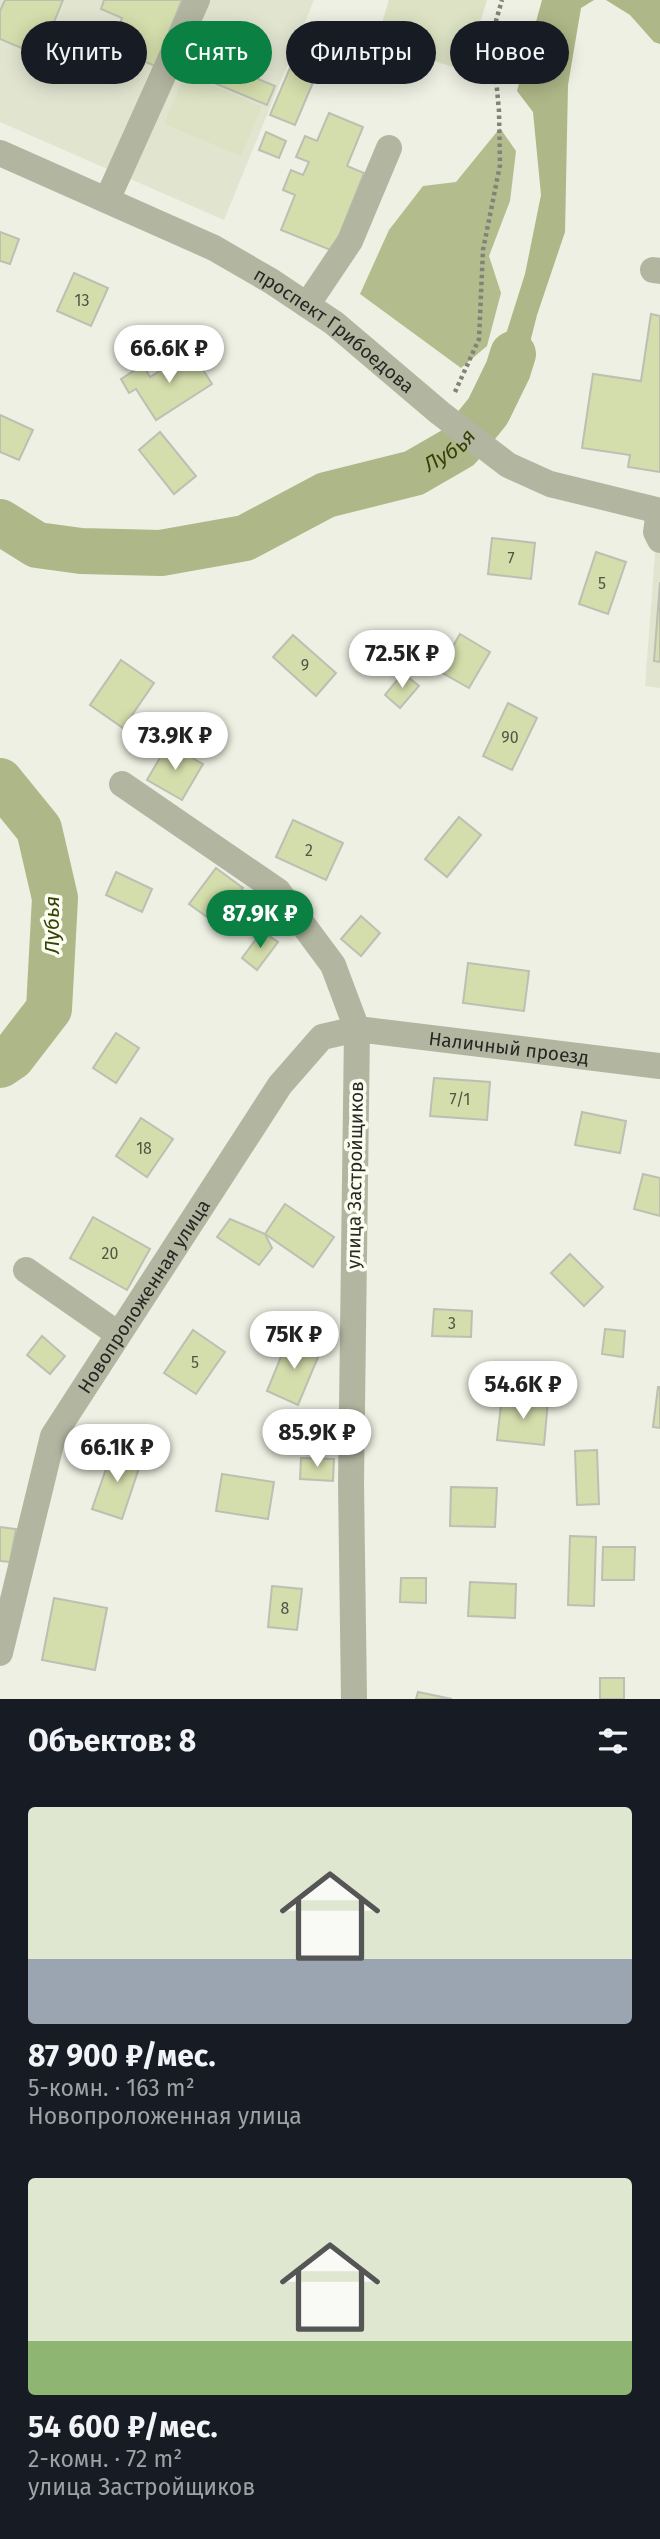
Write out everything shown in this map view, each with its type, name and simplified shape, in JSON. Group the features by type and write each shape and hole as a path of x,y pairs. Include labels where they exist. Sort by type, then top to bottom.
{"street":[{"path":"107,200 197,0"},
{"path":"307,305 350,241 389,148"},
{"name":"проспект Грибоедова","path":"0,153 215,248 334,323 446,405 488,452 508,466 550,485 659,511"},
{"path":"659,511 656,532 660,540"},
{"path":"122,784 278,891 333,965 356,1029"},
{"name":"Наличный проезд","path":"356,1029 660,1066"},
{"name":"Новопроложенная улица","path":"0,1653 52,1436 281,1085 323,1037 356,1029"},
{"name":"улица Застройщиков","path":"354,1699 351,1483 356,1029"},
{"path":"26,1270 118,1334"}],"path":[{"path":"446,405 479,340 483,250 500,165 499,111 492,34 502,0"}],"shaded area":[{"path":"0,0 314,0 305,21 286,21 286,68 224,220 0,122"},
{"path":"389,0 487,0 480,21 450,21 450,66 436,62 436,21 382,21"},
{"path":"542,0 594,0 581,8 569,79 569,21 536,21"},
{"path":"606,0 660,0 660,44 654,42 630,15"},
{"path":"181,84 209,84 262,106 241,156 164,124"},
{"path":"519,84 568,84 565,232 537,315 519,386 503,424 472,398 500,353 525,274 541,195 533,112 517,91"},
{"path":"500,128 516,151 510,201 489,256 501,293 487,346 461,368 360,294 389,230 423,186 456,182"},
{"path":"656,540 660,540 660,688 645,686"}],"building":[{"path":"5,0 63,0 54,21 21,21 21,48 0,39 0,11"},
{"path":"104,0 182,0 173,21 161,21 161,51 155,66 147,63 147,21 121,21 122,18 101,9"},
{"path":"286,77 286,84 312,84 295,125 270,115"},
{"path":"217,84 275,86 267,105"},
{"path":"329,113 363,127 347,166 364,173 333,251 281,230 295,195 283,190 291,170 303,175 309,162 296,157 305,136 317,141"},
{"path":"266,132 286,141 279,158 259,150"},
{"path":"0,232 19,239 10,264 0,261"},
{"path":"74,273 108,288 91,326 57,311"},
{"path":"651,314 660,316 660,472 628,467 630,455 582,448 593,374 641,381"},
{"path":"191,351 212,384 156,420 136,389 129,393 121,379 143,365 150,377"},
{"path":"0,415 33,430 19,460 0,452"},
{"path":"160,432 196,476 174,494 139,450"},
{"path":"492,538 535,543 531,579 488,574"},
{"path":"596,552 626,562 608,614 579,604"},
{"path":"660,582 660,662 654,661"},
{"path":"460,634 490,652 469,688 439,671"},
{"path":"293,635 336,673 316,696 273,657"},
{"path":"399,646 416,664 403,676 386,658"},
{"path":"121,660 154,683 123,728 90,705"},
{"path":"403,673 419,686 400,708 385,695"},
{"path":"508,703 537,718 512,770 483,756"},
{"path":"168,744 203,764 182,800 147,780"},
{"path":"459,817 481,835 447,877 425,859"},
{"path":"293,820 343,843 326,880 276,857"},
{"path":"216,868 243,888 217,924 189,904"},
{"path":"116,872 152,889 142,912 106,895"},
{"path":"361,916 380,933 361,956 341,939"},
{"path":"262,931 278,942 257,970 242,958"},
{"path":"468,963 529,971 524,1011 463,1003"},
{"path":"116,1033 139,1048 116,1083 93,1068"},
{"path":"434,1078 490,1082 487,1120 430,1116"},
{"path":"582,1112 626,1121 620,1153 575,1145"},
{"path":"141,1118 173,1139 147,1177 116,1156"},
{"path":"643,1174 660,1178 660,1216 634,1209"},
{"path":"285,1204 334,1237 313,1267 265,1234"},
{"path":"93,1217 150,1249 127,1290 70,1258"},
{"path":"230,1219 265,1234 272,1248 259,1265 217,1237"},
{"path":"570,1254 603,1287 584,1306 551,1273"},
{"path":"434,1309 472,1311 471,1337 432,1336"},
{"path":"605,1329 625,1331 623,1357 602,1354"},
{"path":"193,1330 225,1352 196,1394 164,1373"},
{"path":"42,1336 65,1356 50,1374 27,1355"},
{"path":"289,1337 321,1350 298,1405 267,1391"},
{"path":"660,1387 660,1428 653,1427"},
{"path":"502,1396 548,1401 544,1445 497,1440"},
{"path":"113,1449 142,1459 122,1519 92,1509"},
{"path":"597,1450 599,1504 577,1505 575,1451"},
{"path":"301,1458 334,1459 333,1481 300,1479"},
{"path":"222,1474 274,1482 268,1519 216,1511"},
{"path":"451,1487 497,1488 495,1527 450,1526"},
{"path":"0,1527 16,1529 10,1562 0,1561"},
{"path":"570,1536 596,1537 594,1606 568,1605"},
{"path":"603,1547 635,1547 634,1580 602,1580"},
{"path":"401,1578 426,1578 426,1603 400,1602"},
{"path":"470,1582 516,1584 515,1618 468,1616"},
{"path":"272,1586 302,1589 297,1630 268,1627"},
{"path":"54,1598 107,1608 95,1670 42,1660"},
{"path":"600,1678 624,1678 624,1699 600,1699"},
{"path":"418,1692 452,1699 416,1699"}],"waterway":[{"name":"Лубья","path":"0,522 37,545 81,551 161,553 245,538 326,495 414,473 459,447 488,411 513,354"},
{"name":"Лубья","path":"0,781 39,829 55,898 49,1009 12,1057 0,1065"}]}
